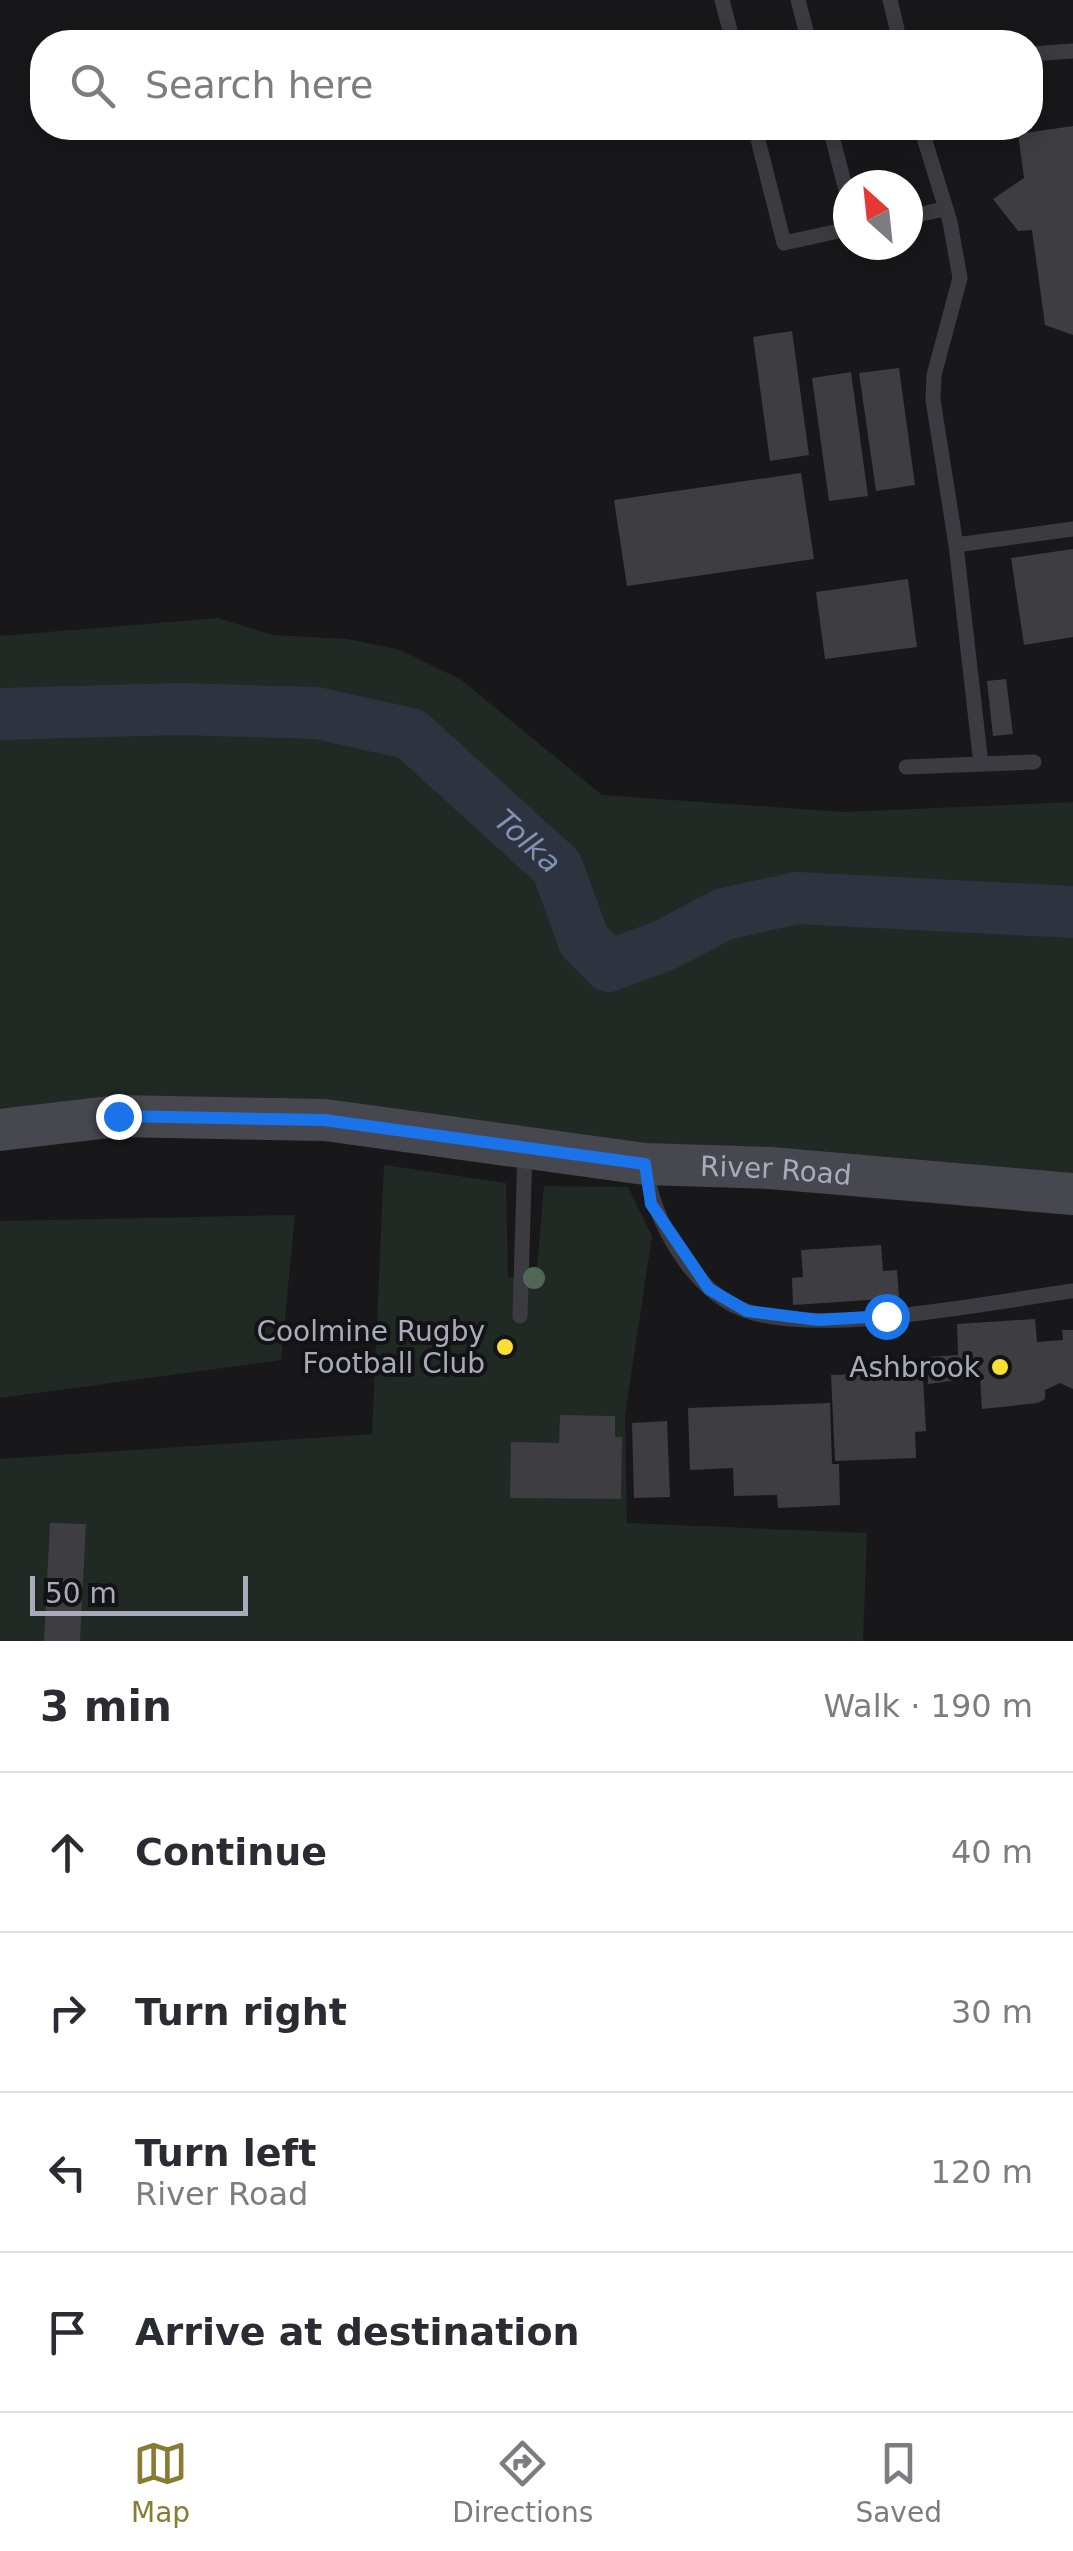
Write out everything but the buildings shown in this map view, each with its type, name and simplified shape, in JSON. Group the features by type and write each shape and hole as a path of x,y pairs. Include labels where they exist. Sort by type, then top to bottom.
{"main road":[{"name":"River Road","path":"0,1130 118,1116 324,1120 645,1164 770,1168 1073,1194"}],"lane":[{"path":"722,0 730,30"},
{"path":"798,0 805,30"},
{"path":"890,0 897,30"},
{"path":"1043,53 1073,51"},
{"path":"758,140 784,242 833,232"},
{"path":"833,140 841,170"},
{"path":"924,140 960,278 934,375 933,400 956,545 981,764"},
{"path":"923,213 944,209"},
{"path":"956,545 1073,529"},
{"path":"906,767 1034,762"},
{"path":"520,1316 525,1149"},
{"path":"645,1164 651,1204 670,1237 709,1289 747,1311 835,1319 1073,1291"}],"shaded area":[{"path":"218,618 273,635 348,639 400,650 460,679 602,795 843,812 1073,802 1073,1176 638,1151 266,1097 0,1108 0,636"},
{"name":"Coolmine Rugby Football Club","path":"384,1165 506,1183 508,1277 536,1280 544,1186 628,1187 652,1236 625,1415 627,1523 867,1533 863,1641 0,1641 0,1459 372,1434"},
{"path":"295,1215 281,1360 0,1398 0,1221"}],"waterway":[{"name":"Tolka","path":"0,714 180,709 317,713 411,734 557,867 584,941 609,966 665,945 724,914 797,898 1073,912"}],"place":[{"name":"Coolmine Rugby Football Club","path":"505,1347"},
{"name":"Ashbrook","path":"1000,1367"}],"route":[{"path":"118,1116 324,1120 645,1164 651,1204 709,1289 747,1311 818,1320 886,1316"}]}
